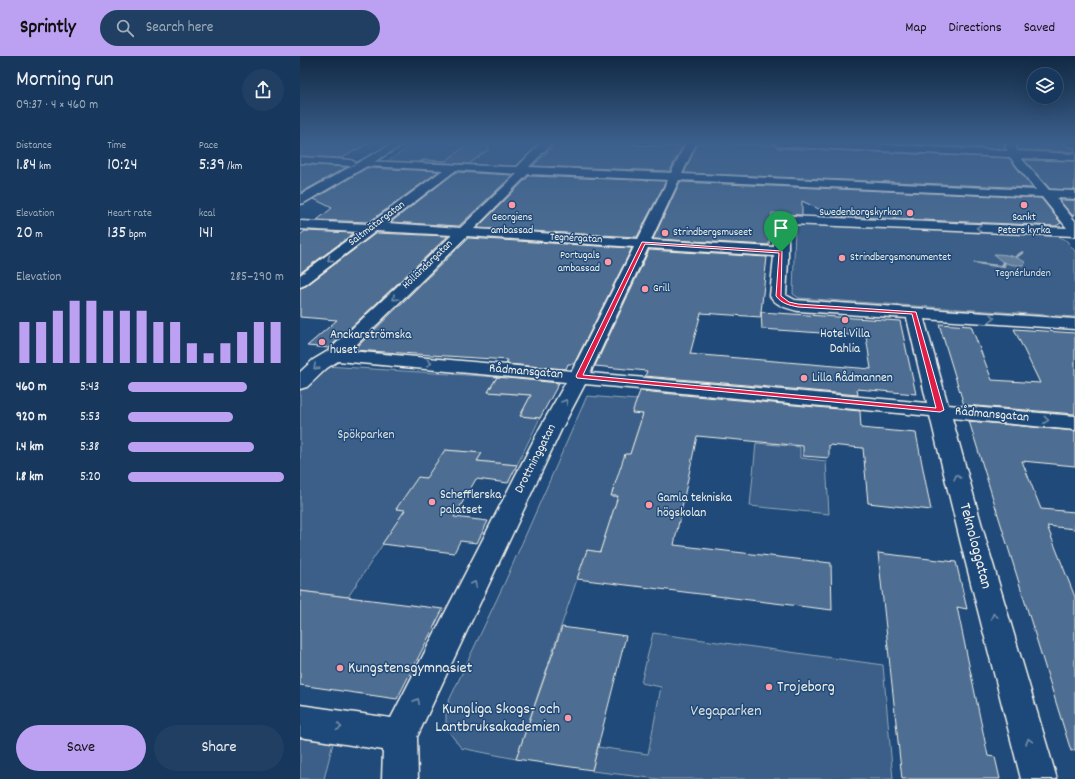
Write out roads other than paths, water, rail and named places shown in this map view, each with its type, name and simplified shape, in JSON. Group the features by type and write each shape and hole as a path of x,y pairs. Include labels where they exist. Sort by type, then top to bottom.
{"main road":[{"path":"300,190 325,177"},
{"path":"300,200 342,177"}],"street":[{"name":"Saltmätargatan","path":"300,282 440,177"},
{"name":"Holländargatan","path":"300,383 320,364 335,355 520,177"},
{"path":"671,177 1075,195"},
{"name":"Drottninggatan","path":"400,779 400,736 551,428 579,376 675,177"},
{"path":"1034,177 1075,229"},
{"path":"1075,232 796,219 787,220 781,225 778,296 781,300 798,306 1075,324"},
{"name":"Tegnérgatan","path":"300,225 463,232 781,252"},
{"name":"Teknologgatan","path":"914,313 974,544 1039,779"},
{"name":"Rådmansgatan","path":"335,355 579,376 1075,423"},
{"path":"300,721 400,736"}],"waterway":[{"path":"1016,257 1023,252"},
{"path":"975,263 1003,267 1004,262"}],"place":[{"name":"Georgiens ambassad","path":"512,205"},
{"name":"Sankt Peters kyrka","path":"1024,205"},
{"name":"Swedenborgskyrkan","path":"910,213"},
{"name":"Strindbergsmuseet","path":"665,233"},
{"name":"Strindbergsmonumentet","path":"842,258"},
{"name":"Portugals ambassad","path":"608,262"},
{"name":"Grill","path":"645,289"},
{"name":"Hotel Villa Dahlia","path":"845,320"},
{"name":"Anckarströmska huset","path":"322,342"},
{"name":"Lilla Rådmannen","path":"804,378"},
{"name":"Schefflerska palatset","path":"432,502"},
{"name":"Gamla tekniska högskolan","path":"649,505"},
{"name":"Kungstensgymnasiet","path":"340,668"},
{"name":"Trojeborg","path":"769,687"},
{"name":"Kungliga Skogs- och Lantbruksakademien","path":"568,718"}],"park label":[{"name":"Tegnérlunden","path":"1023,274"},
{"name":"Spökparken","path":"366,435"},
{"name":"Vegaparken","path":"726,711"}]}
